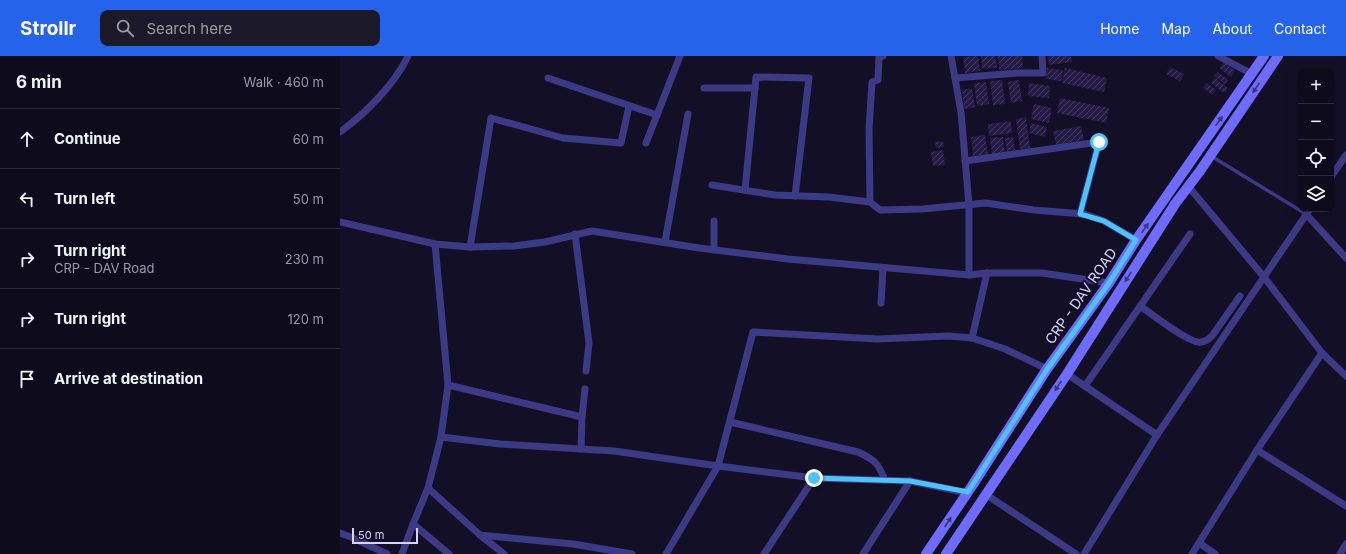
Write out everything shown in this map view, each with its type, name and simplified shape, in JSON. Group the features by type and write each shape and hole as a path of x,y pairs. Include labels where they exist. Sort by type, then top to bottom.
{"street":[{"path":"340,132 349,126 380,96 394,80 408,56"},
{"path":"646,143 680,56"},
{"path":"870,202 869,130 872,82 878,80 879,57 882,56"},
{"path":"951,56 960,112 969,205 969,276"},
{"path":"955,78 1017,73 1043,73 1042,56"},
{"path":"1218,56 1252,74"},
{"name":"CRP - DAV ROAD","path":"926,554 1048,368 1109,283 1136,240 1264,56"},
{"name":"CRP - DAV ROAD","path":"946,554 1067,374 1175,204 1210,156 1278,56"},
{"path":"548,78 657,115"},
{"path":"745,190 756,78 809,78 795,196"},
{"path":"704,88 755,88"},
{"path":"470,247 491,118 563,138 621,143 629,106"},
{"path":"665,242 688,114"},
{"path":"965,161 1099,142 1080,214"},
{"path":"1332,176 1346,155"},
{"path":"712,185 775,195 829,197 870,202 880,210 922,209 986,203 1034,210 1080,214 1104,221 1136,240"},
{"path":"1188,186 1264,277 1322,353 1346,376"},
{"path":"1084,554 1157,434 1308,212 1346,258"},
{"path":"714,221 714,250"},
{"path":"340,222 435,244 470,247 514,246 544,242 592,231 788,260 969,276 987,273 1042,273 1109,283"},
{"path":"575,234 589,343 586,372"},
{"path":"1085,386 1190,234"},
{"path":"402,554 412,524 428,488 441,437 448,385 435,244"},
{"path":"881,303 883,268"},
{"path":"972,338 987,273"},
{"path":"1140,306 1189,340 1200,343 1208,340 1212,336 1240,296"},
{"path":"666,554 718,466 753,332 877,339 949,336 972,338 1004,349 1048,368"},
{"path":"1192,554 1257,450 1322,353"},
{"path":"1067,374 1157,434"},
{"path":"448,385 582,417"},
{"path":"581,449 585,389"},
{"path":"1016,417 1030,428"},
{"path":"730,422 858,452 872,458 879,466 885,480"},
{"path":"441,437 500,444 614,451 814,478 910,481 968,492"},
{"path":"1257,450 1346,506"},
{"path":"764,554 814,478"},
{"path":"863,554 910,481"},
{"path":"428,488 502,553"},
{"path":"985,494 1076,554"},
{"path":"412,524 449,554"},
{"path":"340,533 387,554"},
{"path":"480,535 573,544 632,554"},
{"path":"1199,542 1215,554"},
{"path":"1340,554 1346,544"}],"lane":[{"path":"1210,156 1298,206"}],"building":[{"path":"978,56 980,71 965,73 963,57"},
{"path":"981,56 995,56 997,68 982,69"},
{"path":"998,56 1022,56 1023,68 999,70"},
{"path":"1048,56 1071,56 1072,62 1049,65"},
{"path":"1224,62 1235,71 1231,77 1219,68"},
{"path":"1170,67 1184,74 1180,81 1166,74"},
{"path":"1047,68 1063,70 1061,81 1046,79"},
{"path":"1065,68 1107,78 1104,92 1062,83"},
{"path":"1218,72 1228,80 1225,84 1214,76"},
{"path":"1215,78 1228,88 1224,93 1211,83"},
{"path":"1002,80 1005,104 993,105 990,81"},
{"path":"1019,80 1022,101 1011,103 1008,82"},
{"path":"986,82 989,104 977,106 974,83"},
{"path":"1029,83 1050,86 1049,98 1028,96"},
{"path":"1207,83 1216,90 1212,95 1203,88"},
{"path":"972,88 975,107 964,109 962,90"},
{"path":"1060,98 1109,108 1106,123 1057,113"},
{"path":"1034,104 1052,108 1049,123 1031,119"},
{"path":"1026,117 1030,148 1020,149 1016,119"},
{"path":"1011,121 1012,133 989,136 988,124"},
{"path":"1031,123 1047,127 1045,137 1029,133"},
{"path":"1081,126 1084,140 1056,145 1053,131"},
{"path":"985,135 988,154 973,156 971,137"},
{"path":"1003,137 1005,154 992,156 990,138"},
{"path":"1013,137 1015,150 1007,151 1005,138"},
{"path":"943,141 944,147 936,148 935,142"},
{"path":"943,150 945,165 933,166 931,152"}],"route":[{"path":"814,478 910,481 968,492 1048,368 1109,283 1136,240 1104,221 1080,214 1099,142"}]}
